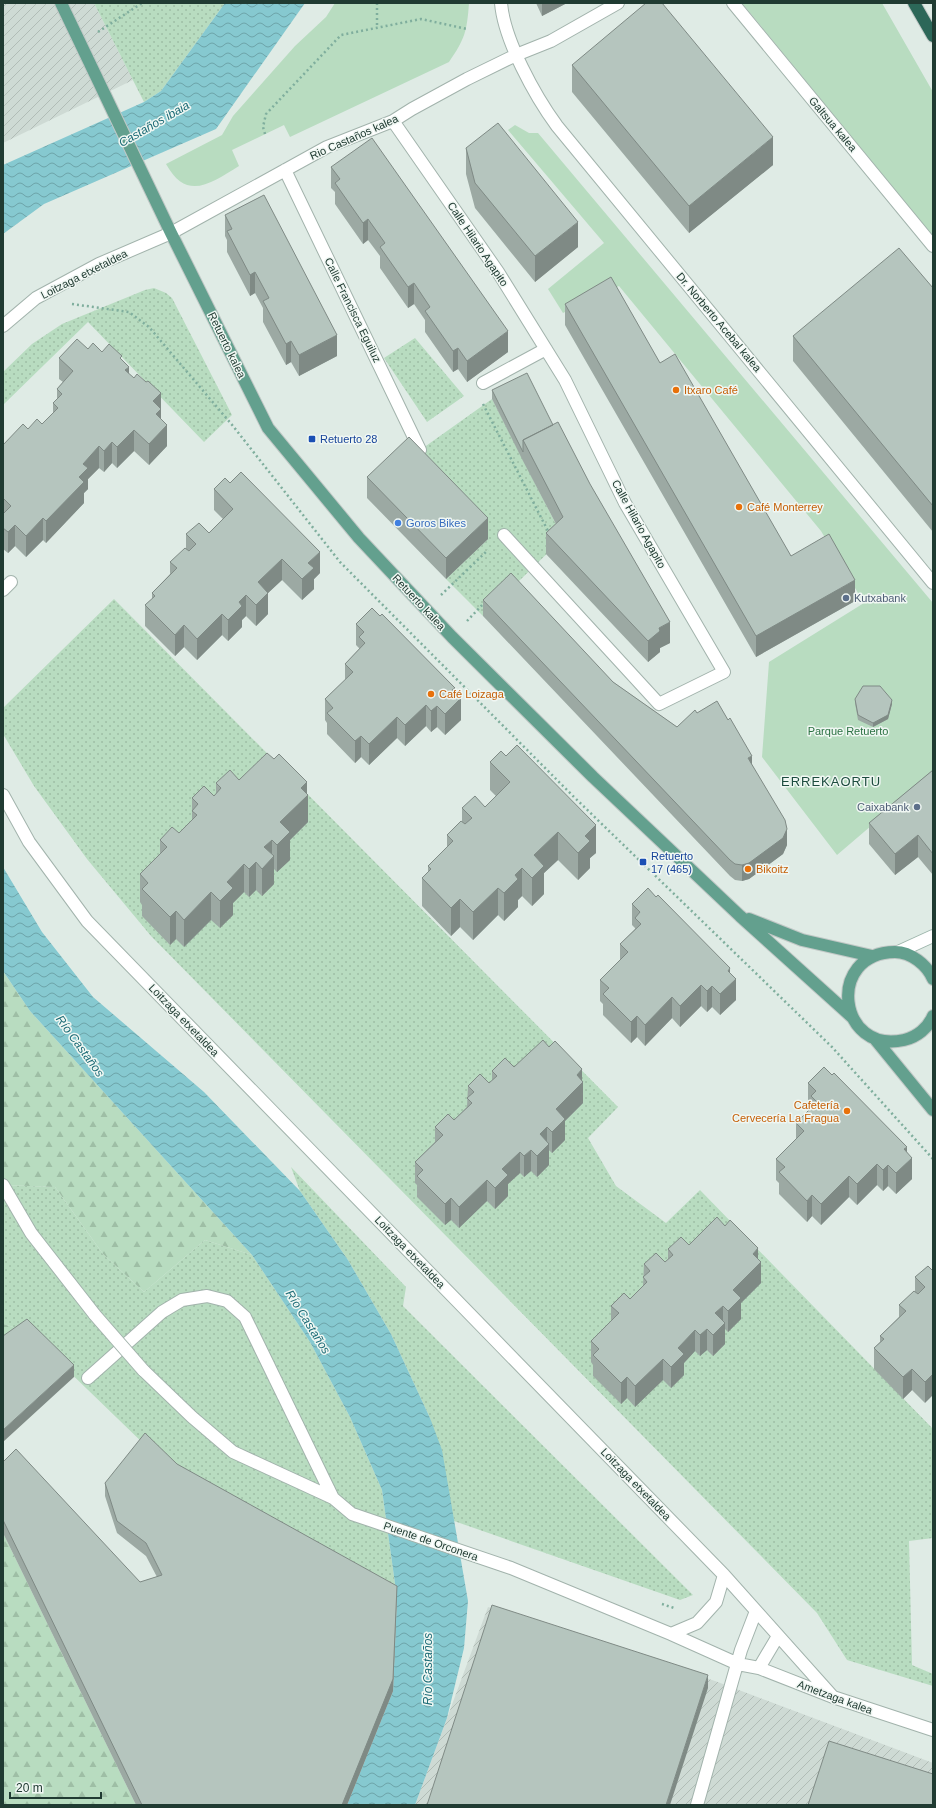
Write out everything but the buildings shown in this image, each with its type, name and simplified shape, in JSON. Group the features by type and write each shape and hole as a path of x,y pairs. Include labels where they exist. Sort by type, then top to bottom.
{"highway":[{"path":"914,3 933,36"}],"main road":[{"path":"61,3 81,43"},
{"name":"Retuerto kalea","path":"81,43 171,233 268,428 360,538 452,637 593,777 740,916 852,1017 864,1032 875,1039 933,1110"},
{"path":"740,916 802,940 872,956"},
{"path":"852,1017 847,1003 850,982 852,976 861,965 872,956 885,952 898,952 911,956 922,964 933,979"},
{"path":"875,1039 897,1042 929,1032 933,1016"}],"street":[{"path":"502,3 502,14 516,55"},
{"name":"Rio Castaños kalea","path":"171,233 327,147 393,121 412,109 516,55 551,41 618,3"},
{"name":"Galtsua kalea","path":"732,3 933,246"},
{"name":"Dr. Norberto Acebal kalea","path":"516,55 557,126 933,583"},
{"name":"Calle Hilario Agapito","path":"393,121 498,272 566,380 626,503 724,672 659,704 504,535"},
{"name":"Calle Francisca Eguiluz","path":"285,170 420,450"},
{"name":"Loitzaga etxetaldea","path":"3,326 36,298 99,264 171,233"},
{"path":"483,382 546,350"},
{"name":"Loitzaga etxetaldea","path":"3,795 29,842 87,921 724,1576 833,1697"},
{"path":"898,952 933,936"},
{"path":"3,1185 31,1233 95,1315 143,1370 192,1417 233,1452 333,1498"},
{"path":"88,1378 162,1312 182,1300 207,1296 227,1302 245,1318 333,1498"},
{"name":"Puente de Orconera","path":"333,1498 352,1514 510,1568"},
{"name":"Ametzaga kalea","path":"510,1568 671,1634 738,1664 759,1668 833,1697 933,1730"},
{"path":"671,1634 697,1623 716,1602 724,1576"},
{"path":"696,1805 746,1635 756,1611"},
{"path":"759,1668 778,1636"}],"path":[{"path":"81,43 142,3"},
{"path":"377,3 377,28"},
{"path":"265,134 263,127 266,114 341,35 421,19 467,29"},
{"path":"36,298 104,310 128,312 150,327 233,426 340,562 574,797 832,1047 933,1159"},
{"path":"444,593 504,535"}],"shaded area":[{"path":"3,3 94,3 133,80 3,143"},
{"path":"488,1607 715,1681 933,1763 933,1805 415,1805"}],"green space":[{"path":"94,3 225,3 161,91 144,102"},
{"path":"335,3 469,3 466,28 462,41 449,62 290,137 284,125 232,150 239,166 209,183 200,186 191,186 182,183 174,176 166,164 222,135 233,116 295,46 326,17"},
{"path":"742,3 882,3 933,92 933,236"},
{"name":"Parque Retuerto","path":"515,125 529,133 538,133 933,603 933,773 837,855 762,757 769,662 864,603 821,531 619,286 563,313 548,289 604,243 508,130"},
{"path":"154,288 166,293 172,298 232,415 204,442 88,322 3,405 3,372 32,344 62,324 145,290"},
{"path":"415,338 464,396 427,422 384,358"},
{"path":"492,399 563,538 483,616 446,579 488,539 409,458"},
{"path":"114,599 618,1107 588,1138 616,1186 666,1223 700,1190 933,1429 933,1538 909,1541 912,1665 933,1674 933,1686 847,1660 817,1613 151,936 87,859 34,786 3,734 3,708"},
{"path":"3,971 30,1011 252,1255 205,1240 144,1292 103,1254 55,1187 3,1185"},
{"path":"291,1167 406,1287 403,1306 693,1595 680,1600 454,1521 430,1418 391,1334 348,1260 300,1191"},
{"path":"3,1185 55,1187 103,1254 144,1292 205,1240 252,1255 310,1342 350,1417 382,1490 397,1598 177,1476 27,1331 3,1324"},
{"path":"3,1324 27,1331 3,1348"},
{"path":"3,1533 136,1805 3,1805"}],"water":[{"name":"Castaños ibaia","path":"225,3 305,3 216,129 44,204 3,234 3,165 144,102 161,91"},
{"name":"Río Castaños","path":"3,867 42,932 93,997 204,1092 300,1191 348,1260 391,1334 430,1418 442,1450 468,1601 464,1648 447,1718 415,1805 347,1805 393,1691 397,1598 382,1490 350,1417 310,1342 252,1255 30,1011 3,971"}],"place":[{"name":"Itxaro Café","path":"676,390"},
{"name":"Retuerto 28","path":"312,439"},
{"name":"Café Monterrey","path":"739,507"},
{"name":"Goros Bikes","path":"398,523"},
{"name":"Kutxabank","path":"846,598"},
{"name":"Café Loizaga","path":"431,694"},
{"name":"Caixabank","path":"917,807"},
{"name":"Retuerto 17 (465)","path":"643,862"},
{"name":"Bikoitz","path":"748,869"},
{"name":"Cafetería Cervecería La Fragua","path":"847,1111"}],"district":[{"name":"ERREKAORTU","path":"831,781"}]}
